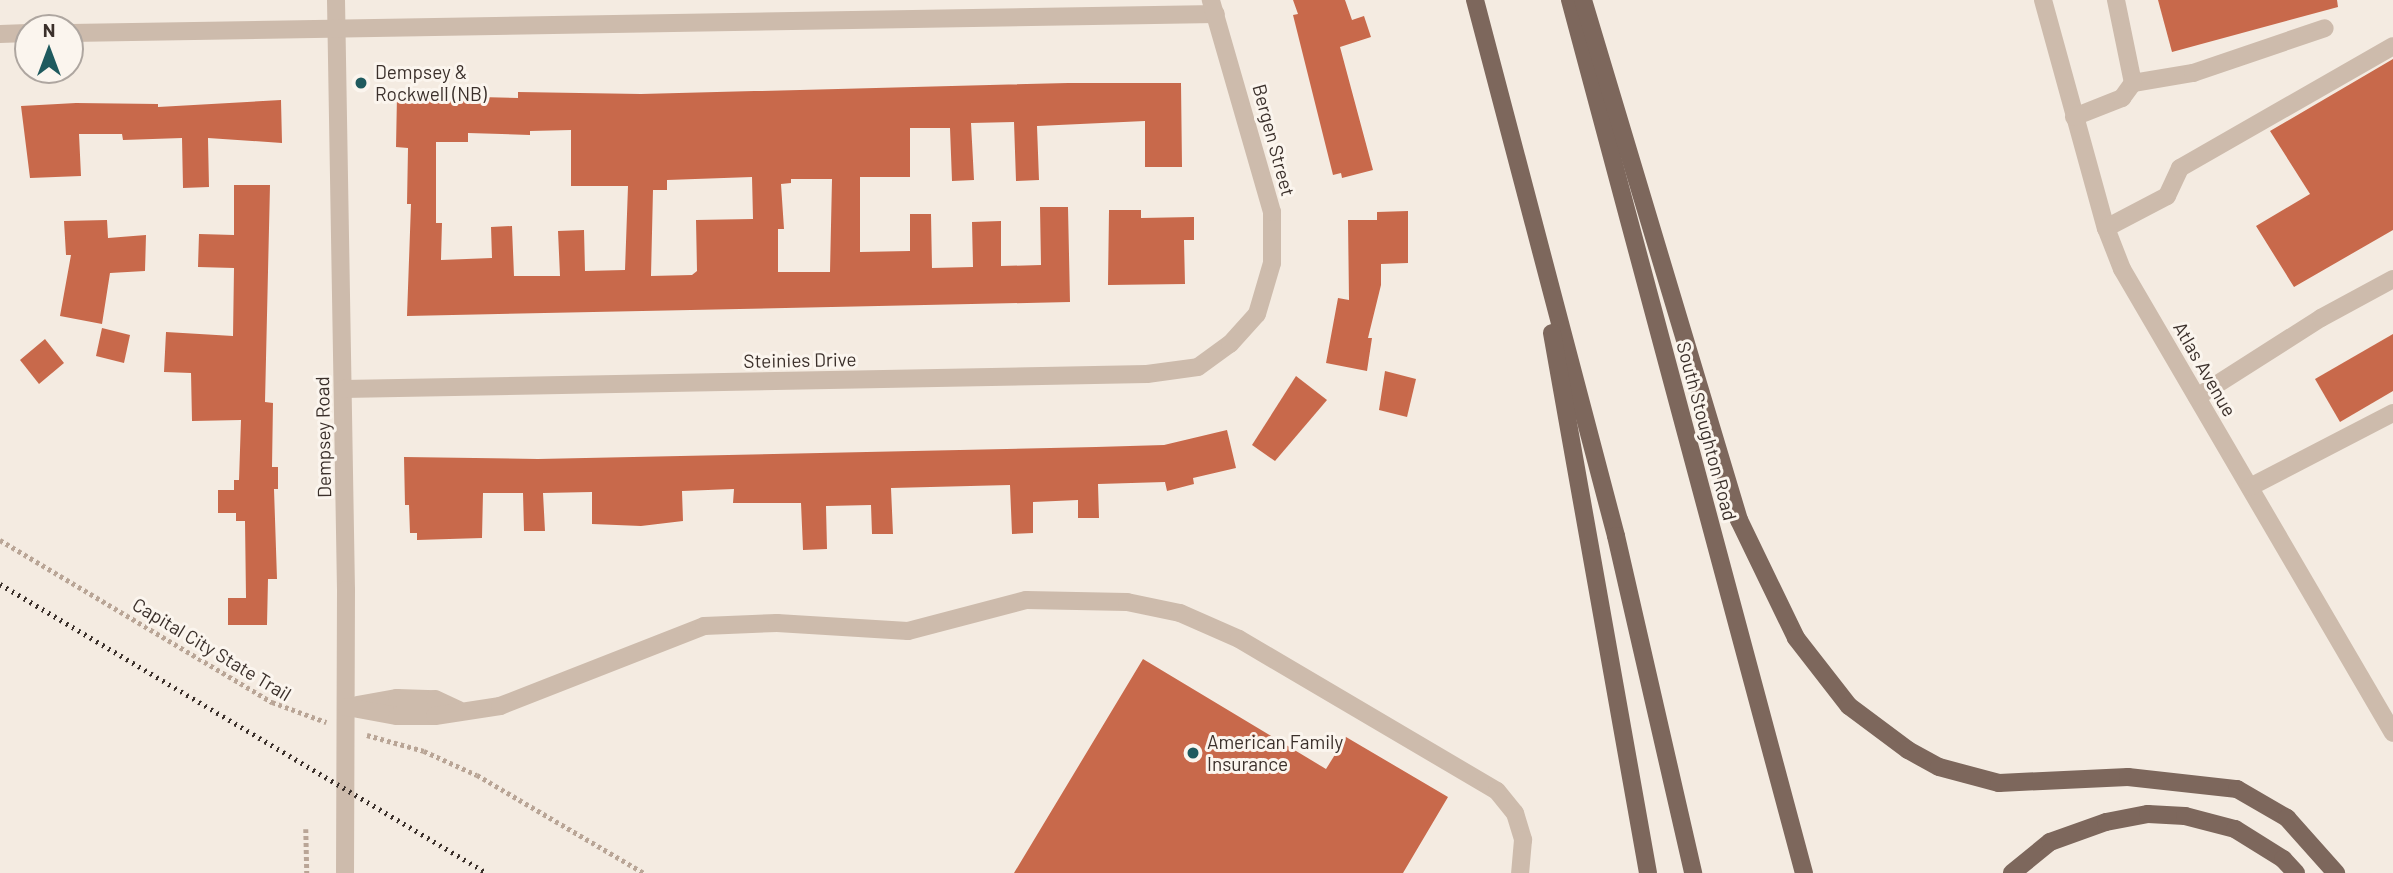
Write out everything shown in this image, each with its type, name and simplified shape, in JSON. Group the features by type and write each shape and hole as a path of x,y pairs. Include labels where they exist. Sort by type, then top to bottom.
{"main road":[{"path":"1475,0 1616,536 1693,873"},
{"name":"South Stoughton Road","path":"1570,0 1804,873"},
{"path":"1584,0 1739,520 1796,638 1849,706 1908,750 1939,767 1998,783 2128,777 2237,789 2287,818 2336,873"},
{"path":"1529,205 1648,873"},
{"path":"2012,873 2061,837 2148,814 2185,816 2235,829 2283,859 2296,873"}],"street":[{"name":"Dempsey Road","path":"336,0 344,389 347,707 345,873"},
{"name":"Atlas Avenue","path":"2043,0 2106,228 2122,269 2393,733"},
{"path":"2116,0 2133,83"},
{"path":"84,33 337,30 1214,7"},
{"name":"Bergen Street","path":"1214,7 1272,212 1272,263 1265,295 1244,330"},
{"path":"2074,117 2122,98 2133,83 2193,73 2325,28"},
{"path":"2106,228 2167,195 2180,168 2393,46"},
{"path":"2197,397 2320,318 2393,279"},
{"name":"Steinies Drive","path":"344,389 1147,374 1198,367 1244,330"},
{"path":"2249,487 2393,414"},
{"path":"347,707 397,716 435,716 458,710 500,706 540,695 668,637 704,626 777,623 908,631 1026,600 1127,603 1180,613 1239,639 1497,791 1515,813 1523,840 1520,873"}],"path":[{"name":"Capital City State Trail","path":"0,540 272,702 424,751 477,775 644,873"},
{"path":"306,829 307,873"}],"building":[{"path":"1293,0 1345,0 1352,20 1364,16 1371,37 1340,47 1373,170 1342,178 1341,173 1333,175 1293,15 1298,14"},
{"path":"2158,0 2337,0 2338,7 2172,52"},
{"path":"2393,59 2393,230 2294,287 2256,226 2310,194 2270,131"},
{"path":"1068,83 1181,83 1182,167 1145,167 1145,121 1037,126 1039,180 1016,181 1014,122 971,123 974,180 952,181 950,128 910,128 910,177 860,177 860,252 910,251 910,214 931,214 932,268 973,267 972,222 1001,221 1001,266 1041,265 1040,207 1068,207 1070,302 407,316 411,204 407,204 408,148 396,147 397,95 518,98 518,92 641,94","holes":["571,130 571,186 628,186 625,270 585,271 584,230 558,231 560,276 514,276 512,226 491,227 492,258 441,260 442,223 436,223 436,142 468,142 468,133 530,135 530,131","752,177 753,219 696,220 697,271 692,275 651,276 653,190 667,190 667,180","791,179 832,179 830,272 778,272 778,229 784,229 781,184 791,183"]},
{"path":"281,100 282,143 208,138 209,187 183,188 182,138 123,140 122,134 79,134 81,176 30,178 21,106 76,103 158,104 158,107"},
{"path":"234,185 270,185 265,402 273,403 272,467 278,467 278,489 274,489 277,579 268,579 267,625 228,625 228,598 246,598 245,521 236,521 236,513 218,513 218,490 234,490 234,480 239,480 241,420 192,421 191,373 164,372 166,332 233,336 234,268 198,267 199,234 234,235"},
{"path":"1109,210 1141,210 1141,218 1194,217 1194,240 1184,240 1185,284 1108,285"},
{"path":"1408,211 1408,263 1381,264 1381,285 1368,338 1372,338 1367,371 1326,363 1338,298 1349,300 1348,220 1377,220 1377,212"},
{"path":"107,220 108,238 146,235 145,271 110,273 102,324 60,316 71,255 66,255 64,221"},
{"path":"102,328 130,335 124,363 96,356"},
{"path":"2393,334 2393,391 2340,422 2315,379"},
{"path":"45,339 64,363 39,384 20,360"},
{"path":"1385,371 1416,379 1407,417 1379,410"},
{"path":"1296,376 1327,400 1275,461 1252,445"},
{"path":"1227,430 1236,468 1193,478 1194,484 1167,491 1165,482 1098,484 1099,518 1078,518 1078,500 1033,502 1033,533 1012,534 1010,485 891,488 893,534 872,534 871,505 826,506 827,549 803,550 801,503 733,503 734,489 682,491 683,521 641,526 592,524 592,492 543,493 545,531 524,531 523,493 483,493 482,538 417,540 417,533 410,533 409,505 405,505 404,457 538,459 1164,445"},
{"name":"American Family Insurance","path":"1143,659 1326,769 1346,737 1448,797 1403,873 1014,873"}],"railway":[{"path":"0,584 487,873"}],"place":[{"name":"Dempsey & Rockwell (NB)","path":"361,83"},
{"name":"American Family Insurance","path":"1193,753"}]}
